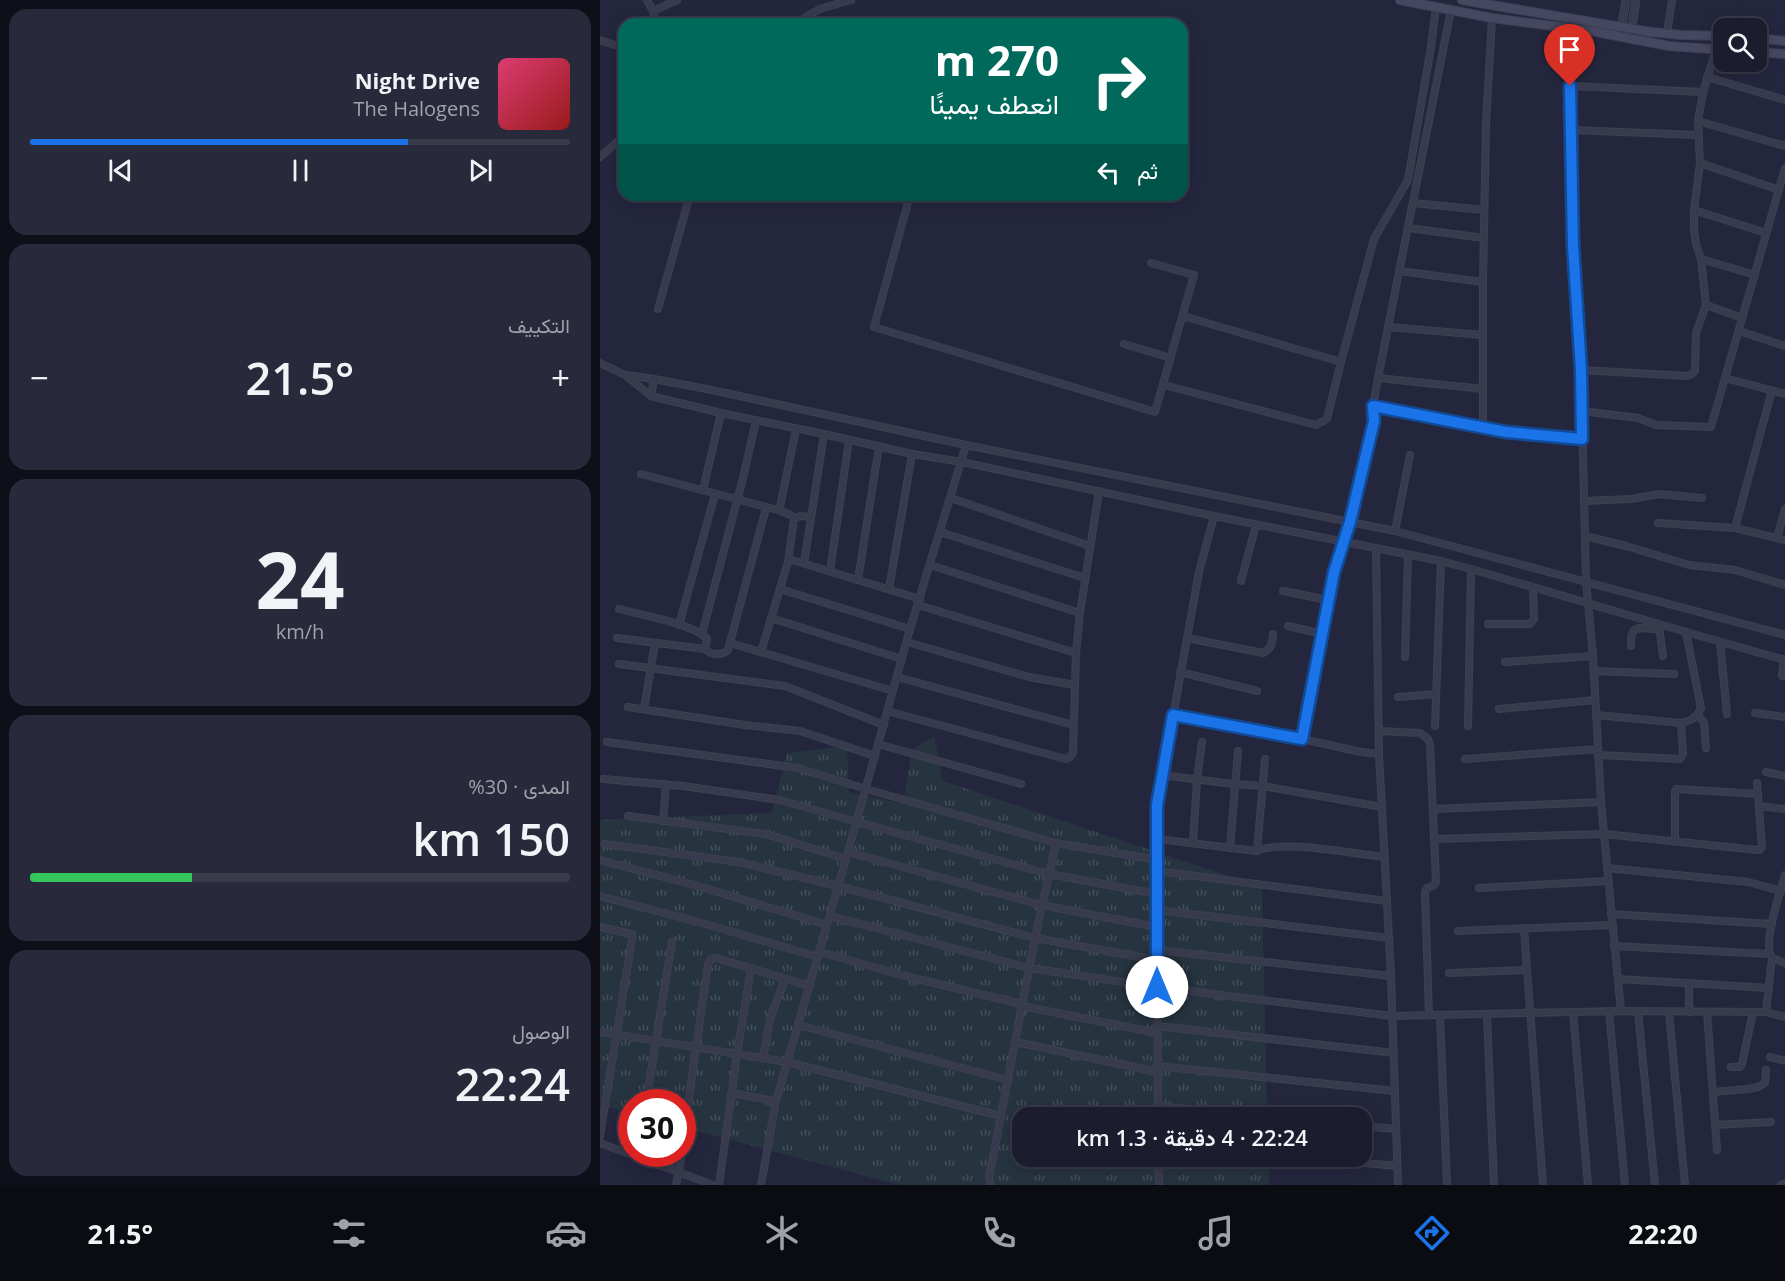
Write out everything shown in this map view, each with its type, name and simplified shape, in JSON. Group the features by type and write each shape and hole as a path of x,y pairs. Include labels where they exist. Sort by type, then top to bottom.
{"main road":[{"path":"1400,0 1492,18 1669,46 1713,49"},
{"path":"1462,0 1667,34 1713,36"},
{"path":"1767,39 1785,40"},
{"path":"1767,53 1785,54"}],"street":[{"path":"647,0 654,18"},
{"path":"653,11 677,0"},
{"path":"804,18 820,9 851,0"},
{"path":"1620,38 1626,0"},
{"path":"1630,39 1636,0"},
{"path":"1667,34 1672,0"},
{"path":"1164,385 1316,425 1328,419 1374,239 1408,180 1436,8"},
{"path":"1302,739 1334,572 1345,542 1374,421 1373,406 1378,378 1451,10"},
{"path":"1483,427 1484,210 1492,18"},
{"path":"1572,29 1570,86 1573,245 1581,370 1587,603 1593,656 1601,802 1621,1011"},
{"path":"600,40 618,46"},
{"path":"1581,370 1687,376 1695,371 1696,333 1706,305 1701,259 1694,230 1700,163 1698,121 1703,92 1713,65"},
{"path":"1707,77 1785,100"},
{"path":"1570,86 1703,92"},
{"path":"1698,121 1785,146"},
{"path":"1571,130 1698,135"},
{"path":"600,157 618,141"},
{"path":"1700,163 1779,190"},
{"path":"1582,411 1638,418 1656,425 1711,427 1785,168"},
{"path":"658,309 688,201"},
{"path":"908,201 874,327 1155,412 1194,275 1151,263"},
{"path":"1413,203 1484,210"},
{"path":"1694,210 1766,233"},
{"path":"1408,228 1484,238"},
{"path":"1701,259 1755,275"},
{"path":"1399,271 1483,282"},
{"path":"1706,305 1742,318"},
{"path":"1183,316 1341,362"},
{"path":"1388,327 1483,335"},
{"path":"1738,331 1784,345 1785,337"},
{"path":"1124,344 1172,358"},
{"path":"600,363 625,375 651,396 721,413 1256,525 1441,561 1658,626 1785,659 1782,676"},
{"path":"625,375 654,379 966,445 1395,531 1785,635"},
{"path":"1378,378 1484,389"},
{"path":"1725,378 1785,394"},
{"path":"651,396 654,379"},
{"path":"1735,528 1772,390"},
{"path":"1373,406 1506,432 1582,439"},
{"path":"703,490 721,413"},
{"path":"702,634 756,421"},
{"path":"778,510 796,429"},
{"path":"804,563 824,434"},
{"path":"830,571 849,440"},
{"path":"761,1185 776,1101 857,822 906,642 966,445"},
{"path":"858,580 879,446"},
{"path":"890,589 912,454"},
{"path":"1395,531 1410,455"},
{"path":"641,474 778,510 791,515 794,519"},
{"path":"888,711 1066,759 1070,757 1073,753 1076,653 1080,613 1099,491"},
{"path":"679,625 715,494"},
{"path":"1584,501 1631,499 1659,494 1702,498"},
{"path":"951,498 1090,546"},
{"path":"617,638 705,649 707,652 724,654 728,650 766,508"},
{"path":"1776,538 1785,509"},
{"path":"794,519 800,516 811,517"},
{"path":"1168,1107 1158,1106 1157,805 1199,572 1214,516"},
{"path":"761,652 788,562 794,519"},
{"path":"1658,523 1735,528 1785,540"},
{"path":"1241,582 1256,525"},
{"path":"940,532 1086,578"},
{"path":"1585,536 1689,565 1735,570 1785,585"},
{"path":"1376,549 1379,754 1391,976 1398,1185"},
{"path":"1406,657 1408,555"},
{"path":"788,562 795,560 890,589 919,602 1076,653"},
{"path":"1435,726 1441,561"},
{"path":"930,565 1080,613"},
{"path":"1468,726 1471,569"},
{"path":"1488,624 1530,624 1534,619 1533,588"},
{"path":"780,589 910,629"},
{"path":"1283,591 1328,600"},
{"path":"619,609 679,625 702,634 707,639 705,649"},
{"path":"771,618 902,659"},
{"path":"1288,626 1322,634"},
{"path":"1631,646 1630,633 1632,630 1658,626"},
{"path":"1658,626 1663,656"},
{"path":"1596,715 1681,723 1691,721 1698,715 1701,708 1686,632"},
{"path":"1187,638 1263,654 1271,648 1274,634"},
{"path":"906,642 1029,677 1075,685"},
{"path":"1719,642 1727,714"},
{"path":"644,710 655,643"},
{"path":"730,643 893,691"},
{"path":"1505,662 1593,656"},
{"path":"619,664 790,688 884,725"},
{"path":"1593,671 1674,674"},
{"path":"1180,672 1257,691"},
{"path":"897,677 1073,725"},
{"path":"1398,697 1436,694"},
{"path":"1499,709 1595,700"},
{"path":"628,707 800,731 875,756"},
{"path":"1755,713 1785,717"},
{"path":"1173,715 1379,754"},
{"path":"1698,715 1704,723 1706,748"},
{"path":"1465,759 1598,752 1680,759 1683,754 1681,723"},
{"path":"1379,731 1420,733 1428,739 1430,744 1436,882 1425,892 1428,1015"},
{"path":"607,742 798,768 1056,843 1157,860"},
{"path":"1194,843 1197,780 1202,742"},
{"path":"878,744 1021,784"},
{"path":"1230,848 1238,751"},
{"path":"1257,851 1265,759"},
{"path":"1766,772 1785,776"},
{"path":"1161,775 1263,786 1382,807"},
{"path":"603,779 666,784 780,800 1049,874 1157,894"},
{"path":"1434,839 1604,834 1760,850 1762,847 1757,783"},
{"path":"663,821 666,784"},
{"path":"1675,840 1676,789 1758,794"},
{"path":"1433,809 1601,802"},
{"path":"1759,806 1785,809"},
{"path":"628,816 766,834 1041,905 1156,927"},
{"path":"1157,839 1257,851 1290,846 1385,857"},
{"path":"991,1185 990,1178 1029,968 1056,843"},
{"path":"605,844 739,862 1035,938 1157,960"},
{"path":"600,860 698,886 827,925"},
{"path":"1607,868 1748,882 1781,891"},
{"path":"1157,871 1387,901"},
{"path":"1766,1012 1771,956 1768,947 1785,875"},
{"path":"1479,888 1608,881"},
{"path":"600,896 819,955 1022,1005 1157,1030 1394,1053"},
{"path":"1156,910 1389,938"},
{"path":"1611,914 1772,924"},
{"path":"830,916 1029,968 1157,987 1392,1016 1638,1011 1766,1012 1785,1017"},
{"path":"1458,931 1612,925"},
{"path":"600,927 632,934 618,1035 600,1136"},
{"path":"1524,929 1543,1185"},
{"path":"648,1089 672,942"},
{"path":"1614,946 1771,956 1785,963"},
{"path":"1156,950 1391,976"},
{"path":"691,1089 708,964 711,959 716,958 810,986"},
{"path":"719,1185 751,969"},
{"path":"1449,974 1527,970"},
{"path":"763,1058 770,1020 785,979"},
{"path":"1617,979 1768,988"},
{"path":"1689,983 1689,1012"},
{"path":"1609,1011 1625,1185"},
{"path":"1638,1011 1655,1185"},
{"path":"1573,1012 1588,1185"},
{"path":"1669,1012 1685,1185"},
{"path":"1707,1012 1717,1150"},
{"path":"1731,1067 1741,1066 1753,1012"},
{"path":"1487,1014 1494,1185"},
{"path":"1440,1015 1447,1185"},
{"path":"798,1025 1008,1080"},
{"path":"600,1032 787,1062 1001,1116"},
{"path":"1015,1042 1158,1069 1395,1091"},
{"path":"1770,1057 1785,1061"},
{"path":"1713,1092 1758,1087 1765,1083 1766,1070"},
{"path":"731,1093 776,1101"},
{"path":"1716,1125 1771,1122"},
{"path":"1372,1127 1396,1129"},
{"path":"600,1143 618,1149"},
{"path":"1372,1164 1397,1166"},
{"path":"665,1167 713,1185"},
{"path":"676,1185 680,1167"},
{"path":"1158,1167 1159,1185"}],"green space":[{"path":"934,736 943,781 1262,887 1267,1107 1012,1107 1012,1167 1268,1167 1269,1185 899,1185 696,1130 696,1089 618,1089 618,1110 600,1105 600,820 772,813 787,753 847,746 849,792 903,804 912,750"}],"route":[{"path":"1157,987 1157,805 1173,715 1302,739 1334,572 1345,542 1374,421 1373,406 1506,432 1582,439 1581,370 1573,245 1570,86"}]}
